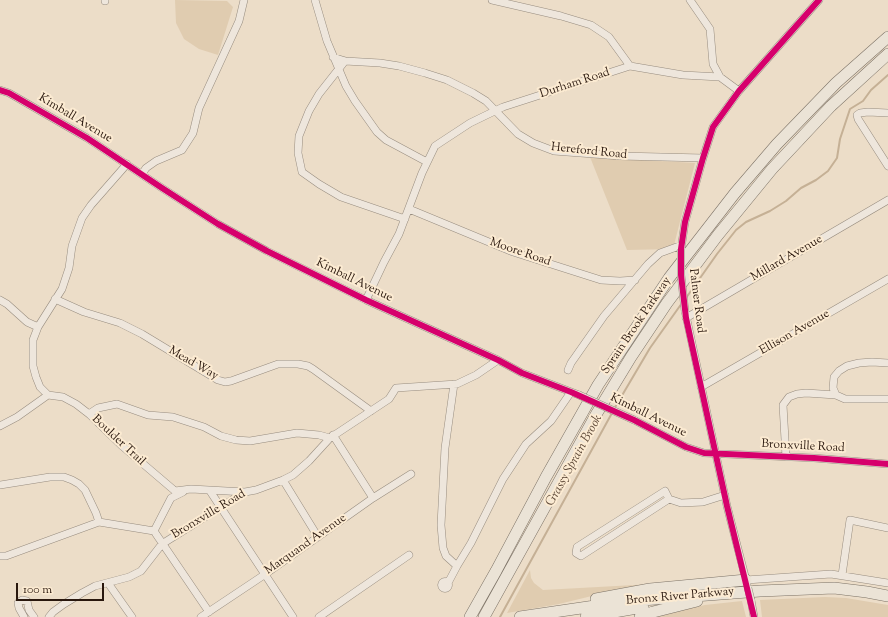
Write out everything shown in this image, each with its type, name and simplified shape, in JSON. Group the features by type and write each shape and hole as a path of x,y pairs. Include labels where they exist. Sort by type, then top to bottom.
{"highway":[{"name":"Sprain Brook Parkway","path":"470,617 591,397 669,278 735,193 777,144 836,83 888,37"},
{"name":"Sprain Brook Parkway","path":"484,617 601,406 639,345 675,292 736,212 786,153 841,96 888,54"},
{"path":"540,614 579,603 637,591 747,584"},
{"name":"Bronx River Parkway","path":"520,617 600,605 671,597 791,589 840,589 888,596"},
{"name":"Bronx River Parkway","path":"586,617 644,607 697,601 790,594 856,596 888,602"},
{"path":"640,617 653,612 697,601"}],"street":[{"path":"142,174 146,168 182,150 193,133 200,108 239,21 244,0"},
{"path":"314,0 333,57 346,86 355,101 377,132 386,140 427,162"},
{"path":"492,0 561,16 591,25 609,37 630,66"},
{"path":"690,0 710,29 713,64 720,77 739,91"},
{"name":"Palmer Road","path":"754,617 685,315 681,275 682,247 685,222 713,127 739,91 819,0"},
{"name":"Hereford Road","path":"333,57 345,61 380,64 425,72 447,80 486,101 518,134 533,143 554,151 620,156 703,158"},
{"path":"622,68 625,58"},
{"path":"345,61 318,94 299,136 298,153 302,172 318,184 341,197 405,219"},
{"name":"Durham Road","path":"366,300 384,262 400,234 427,162 435,146 470,123 496,111 630,66 683,75 720,77"},
{"name":"Kimball Avenue","path":"0,90 9,93 81,134 224,227 267,251 366,300 498,360 522,373 579,395 634,420 686,447 704,453 716,454"},
{"path":"888,113 868,112 857,115 888,166"},
{"path":"33,340 38,327 62,289 67,273 72,246 82,218 91,205 127,164"},
{"name":"Millard Avenue","path":"685,315 888,200"},
{"name":"Moore Road","path":"409,209 513,252 601,280 635,280"},
{"path":"568,370 571,363 604,316 653,258 660,253 682,247"},
{"name":"Ellison Avenue","path":"701,387 886,282"},
{"name":"Mead Way","path":"55,299 84,312 126,326 218,380 225,382 231,381 278,364 298,364 308,366 371,411"},
{"path":"0,300 7,304 27,322 38,327"},
{"path":"0,426 17,417 48,395 40,387 33,366 33,340 27,322"},
{"name":"Bronxville Road","path":"50,617 53,612 64,604 95,586 129,577 141,571 162,544 245,492 256,490 293,475 309,461 331,436 389,399 396,388 454,384 476,375 498,360"},
{"path":"836,395 833,388 834,377 839,371 848,366 859,363 888,363"},
{"path":"454,384 445,448 441,525 443,548 446,556 457,566"},
{"path":"448,583 457,566 472,544 503,479 526,444 550,421 571,392"},
{"path":"786,457 783,405 789,397 806,393 836,395 845,399 888,399"},
{"name":"Boulder Trail","path":"48,395 63,397 76,404 175,491 191,489 245,492"},
{"path":"89,414 98,408 117,404 148,415 173,417 204,427 221,436 236,440 250,441 297,434 331,436 373,498"},
{"name":"Bronxville Road","path":"716,454 888,464"},
{"name":"Marquand Avenue","path":"201,617 373,498 411,474"},
{"path":"0,485 50,477 64,477 79,484 85,490 99,522"},
{"path":"283,480 318,537"},
{"path":"154,531 171,498 191,489"},
{"path":"210,491 293,617"},
{"path":"669,499 581,556 576,553 577,547 665,491 669,499 681,503 703,502 725,495"},
{"path":"632,512 637,520"},
{"path":"842,575 850,520 888,528"},
{"path":"0,556 6,556 99,522 154,531 209,612"},
{"path":"319,617 409,555"},
{"path":"747,584 831,574 888,583"},
{"path":"108,583 131,617"},
{"path":"24,617 18,604 22,600 27,601 29,610 34,617"}],"shaded area":[{"path":"175,0 227,1 233,7 218,55 199,49 184,39 176,23"},
{"path":"590,157 695,163 673,249 627,250"},
{"path":"530,570 531,578 534,583 543,590 653,584 600,594 559,604 507,613"},
{"path":"825,597 846,598 888,605 888,617 762,617 760,600"},
{"path":"742,601 746,617 652,617 705,605"}],"waterway":[{"name":"Grassy Sprain Brook","path":"686,298 736,230 746,222 770,211 786,201 801,188 816,180 828,171 837,158 840,139 850,109 863,101 871,90 888,75"},
{"name":"Grassy Sprain Brook","path":"614,409 650,348 682,303"},
{"name":"Grassy Sprain Brook","path":"500,617 612,413"}],"cycle path":[{"path":"754,617 727,506 686,318 681,275 681,249 685,222 713,127 739,91 819,0"},
{"path":"0,90 9,93 87,138 218,224 267,251 366,300 498,360 522,373 571,392 634,420 686,447 704,453 814,458 888,464"}]}
